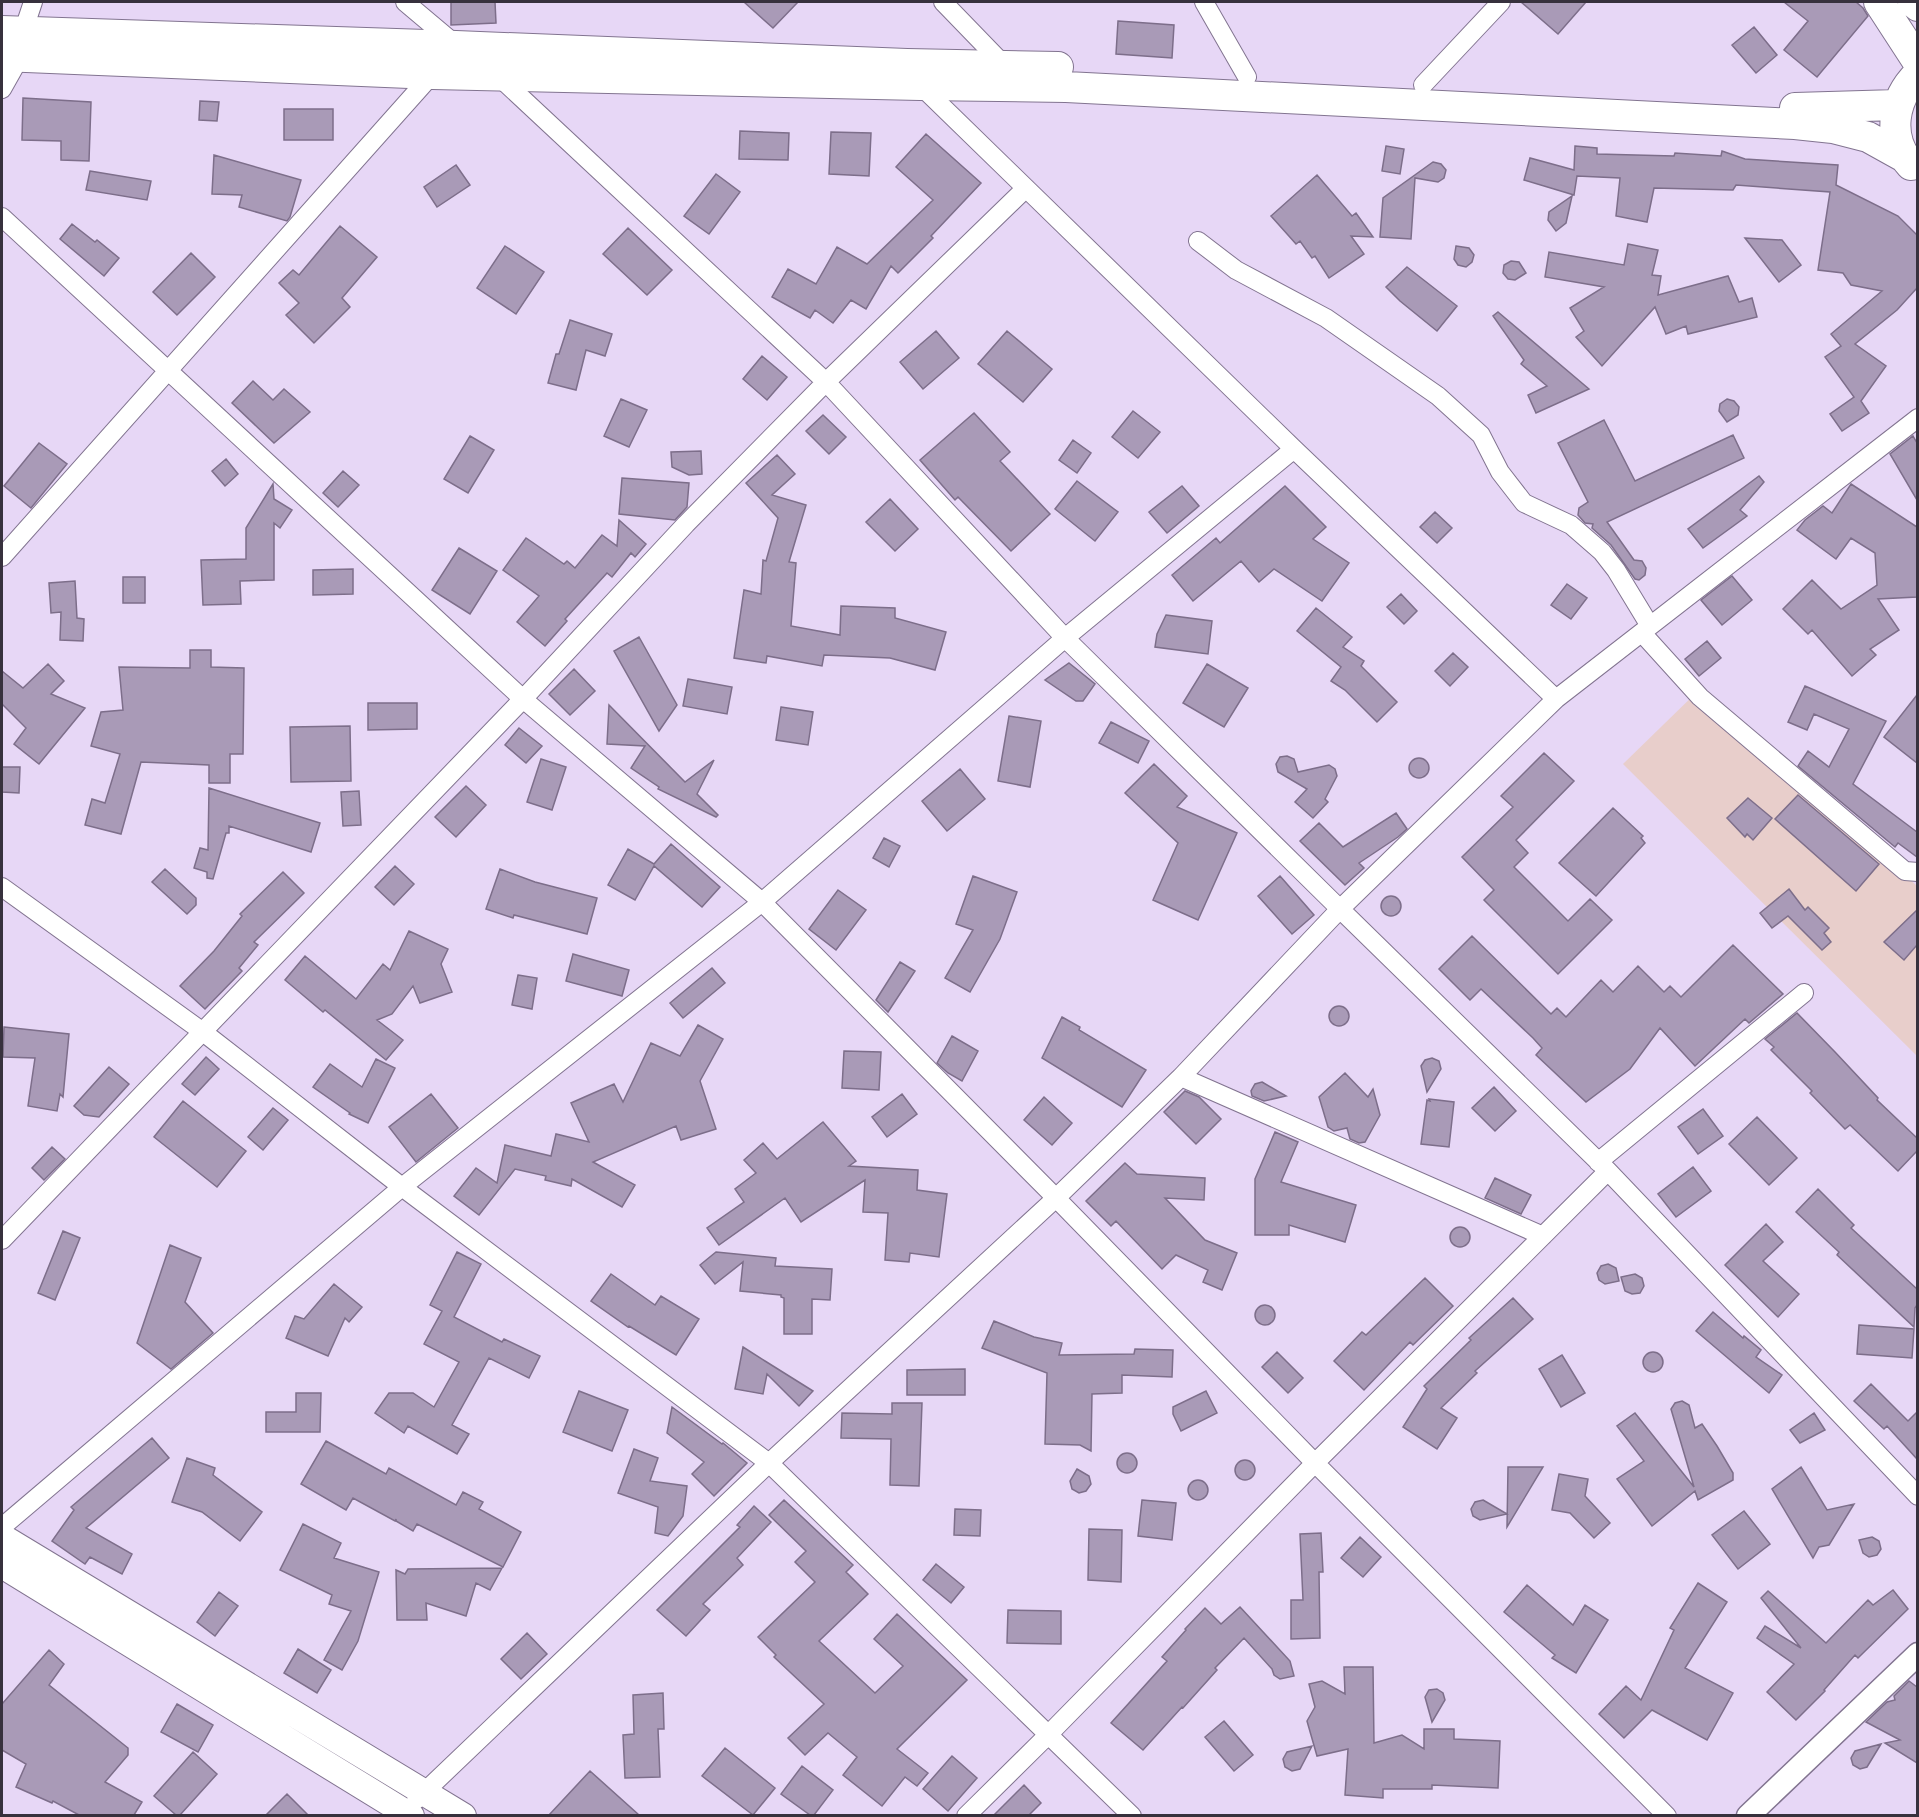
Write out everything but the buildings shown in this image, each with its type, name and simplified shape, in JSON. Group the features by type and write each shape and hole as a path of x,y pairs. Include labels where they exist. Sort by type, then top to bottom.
{"highway":[{"path":"1880,2 1917,62"},
{"path":"1913,2 1917,6"},
{"path":"12,44 456,46 1066,87 1795,124 1833,128 1868,138 1911,165"},
{"path":"12,44 432,74 913,75 1004,65 1423,85 1805,109 1897,105"},
{"path":"1911,165 1897,141 1894,122 1897,105 1906,85 1917,74"}],"main road":[{"path":"2,1537 463,1815"},
{"path":"2,1565 405,1814"}],"street":[{"path":"2,89 12,44 33,2"},
{"path":"405,2 456,46 497,75 826,382 1065,638 1603,1166 1917,1496"},
{"path":"943,2 1004,65"},
{"path":"1204,2 1246,77"},
{"path":"1423,85 1501,2"},
{"path":"2,557 456,46"},
{"path":"913,75 1294,449 1556,699"},
{"path":"2,1240 523,699 686,524 826,382 1026,188"},
{"path":"2,217 523,699 762,902 1315,1463 1667,1815"},
{"path":"1198,241 1236,270 1326,318 1438,396 1481,435 1500,472 1524,503 1571,525 1602,552 1616,570 1646,630 1700,697 1905,871 1917,872"},
{"path":"405,1814 424,1792 769,1463 1056,1198 1181,1077 1340,909 1556,699 1917,418"},
{"path":"2,1527 402,1187 762,902 1065,638 1294,449"},
{"path":"2,886 203,1032 402,1187 769,1463 1131,1815"},
{"path":"966,1815 1543,1236 1603,1166 1803,993"},
{"path":"1181,1077 1543,1236"},
{"path":"1748,1815 1917,1654"}],"shaded area":[{"path":"1701,688 1917,886 1917,1056 1623,764"}]}
